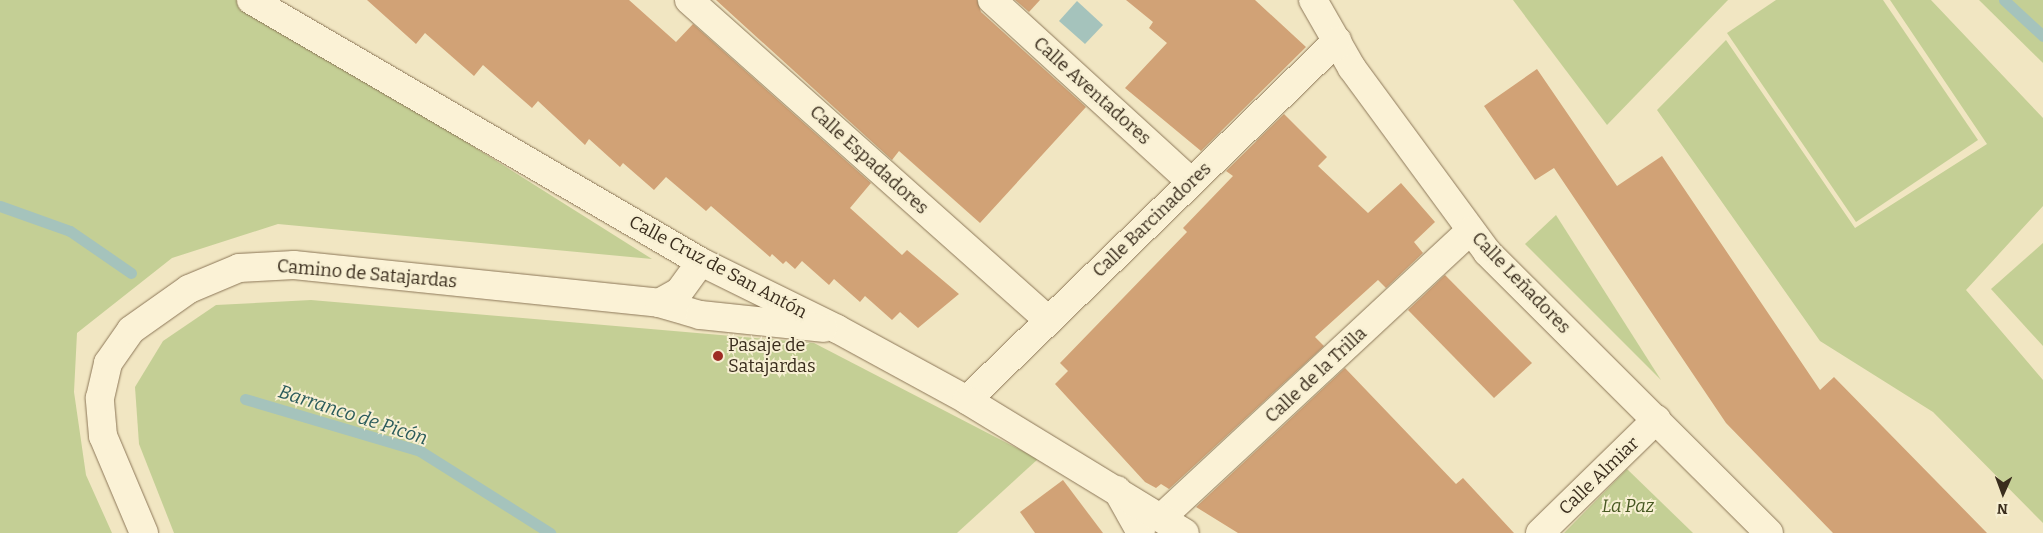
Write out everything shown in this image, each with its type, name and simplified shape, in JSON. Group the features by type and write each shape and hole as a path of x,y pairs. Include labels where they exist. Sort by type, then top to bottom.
{"street":[{"name":"Calle Cruz de San Antón","path":"251,0 701,262 837,329 967,400 1117,490 1151,526 1186,533"},
{"name":"Calle Espadadores","path":"690,0 1049,321"},
{"name":"Calle Aventadores","path":"992,0 1191,182"},
{"name":"Calle Leñadores","path":"1313,0 1352,68 1487,252 1657,419 1769,533"},
{"name":"Calle Barcinadores","path":"967,400 1336,41"},
{"name":"Calle de la Trilla","path":"1151,526 1470,231"},
{"path":"659,303 679,292 701,262"},
{"name":"Camino de Satajardas","path":"144,533 103,436 100,398 108,364 131,330 209,278 239,268 294,264 659,303 700,315 837,329"},
{"path":"700,315 719,300 735,279"},
{"name":"Calle Almiar","path":"1540,533 1657,419"}],"green space":[{"path":"0,0 241,0 652,259 278,224 172,258 77,333 74,392 86,475 112,533 0,533"},
{"path":"1513,0 1728,0 1607,125"},
{"path":"1776,0 1883,0 1978,140 1856,222 1727,33"},
{"path":"1890,0 1931,0 2043,118 2043,206 1966,290 2043,380 2043,523 1933,412 1820,341 1657,110 1726,40 1855,228 1987,144"},
{"path":"1979,0 2043,0 2043,63"},
{"path":"1556,215 1661,380 1525,244"},
{"path":"2043,243 2043,346 1991,289"},
{"path":"311,300 814,343 1038,459 957,533 174,533 139,444 135,387 163,341 216,305"},
{"name":"La Paz","path":"1627,469 1693,533 1564,533"}],"water":[{"path":"1077,1 1103,25 1085,44 1059,21"}],"building":[{"path":"367,0 629,0 676,42 693,24 871,183 850,208 902,255 907,250 959,294 918,328 900,312 892,320 865,296 860,302 834,279 829,285 802,261 795,269 786,261 783,264 772,254 770,257 711,206 706,211 666,177 654,190 623,163 620,167 589,139 585,145 538,101 532,108 483,65 474,76 425,33 416,44"},
{"path":"716,0 977,0 981,12 1086,107 980,223 899,151 892,160"},
{"path":"1015,0 1040,0 1029,12"},
{"path":"1126,0 1255,0 1306,47 1201,151 1125,88 1167,43 1149,28 1153,22"},
{"path":"1537,69 1617,186 1662,156 1820,390 1834,377 1987,533 1833,533 1726,423 1554,168 1535,180 1484,106"},
{"path":"1284,114 1327,157 1318,166 1368,213 1401,183 1435,222 1414,242 1423,253 1386,288 1378,280 1315,337 1324,346 1169,489 1161,484 1156,488 1145,482 1055,384 1068,371 1060,363 1187,232 1183,228 1233,176 1226,171"},
{"path":"1445,275 1532,363 1494,398 1408,310"},
{"path":"1345,368 1456,484 1463,478 1514,533 1238,533 1196,507"},
{"path":"1063,480 1103,533 1035,533 1020,512"}],"waterway":[{"path":"2004,0 2043,36"},
{"name":"Barranco de Picón","path":"0,206 70,231 131,273"},
{"name":"Barranco de Picón","path":"245,399 420,451 550,533"}],"place":[{"name":"Pasaje de Satajardas","path":"718,356"}]}
